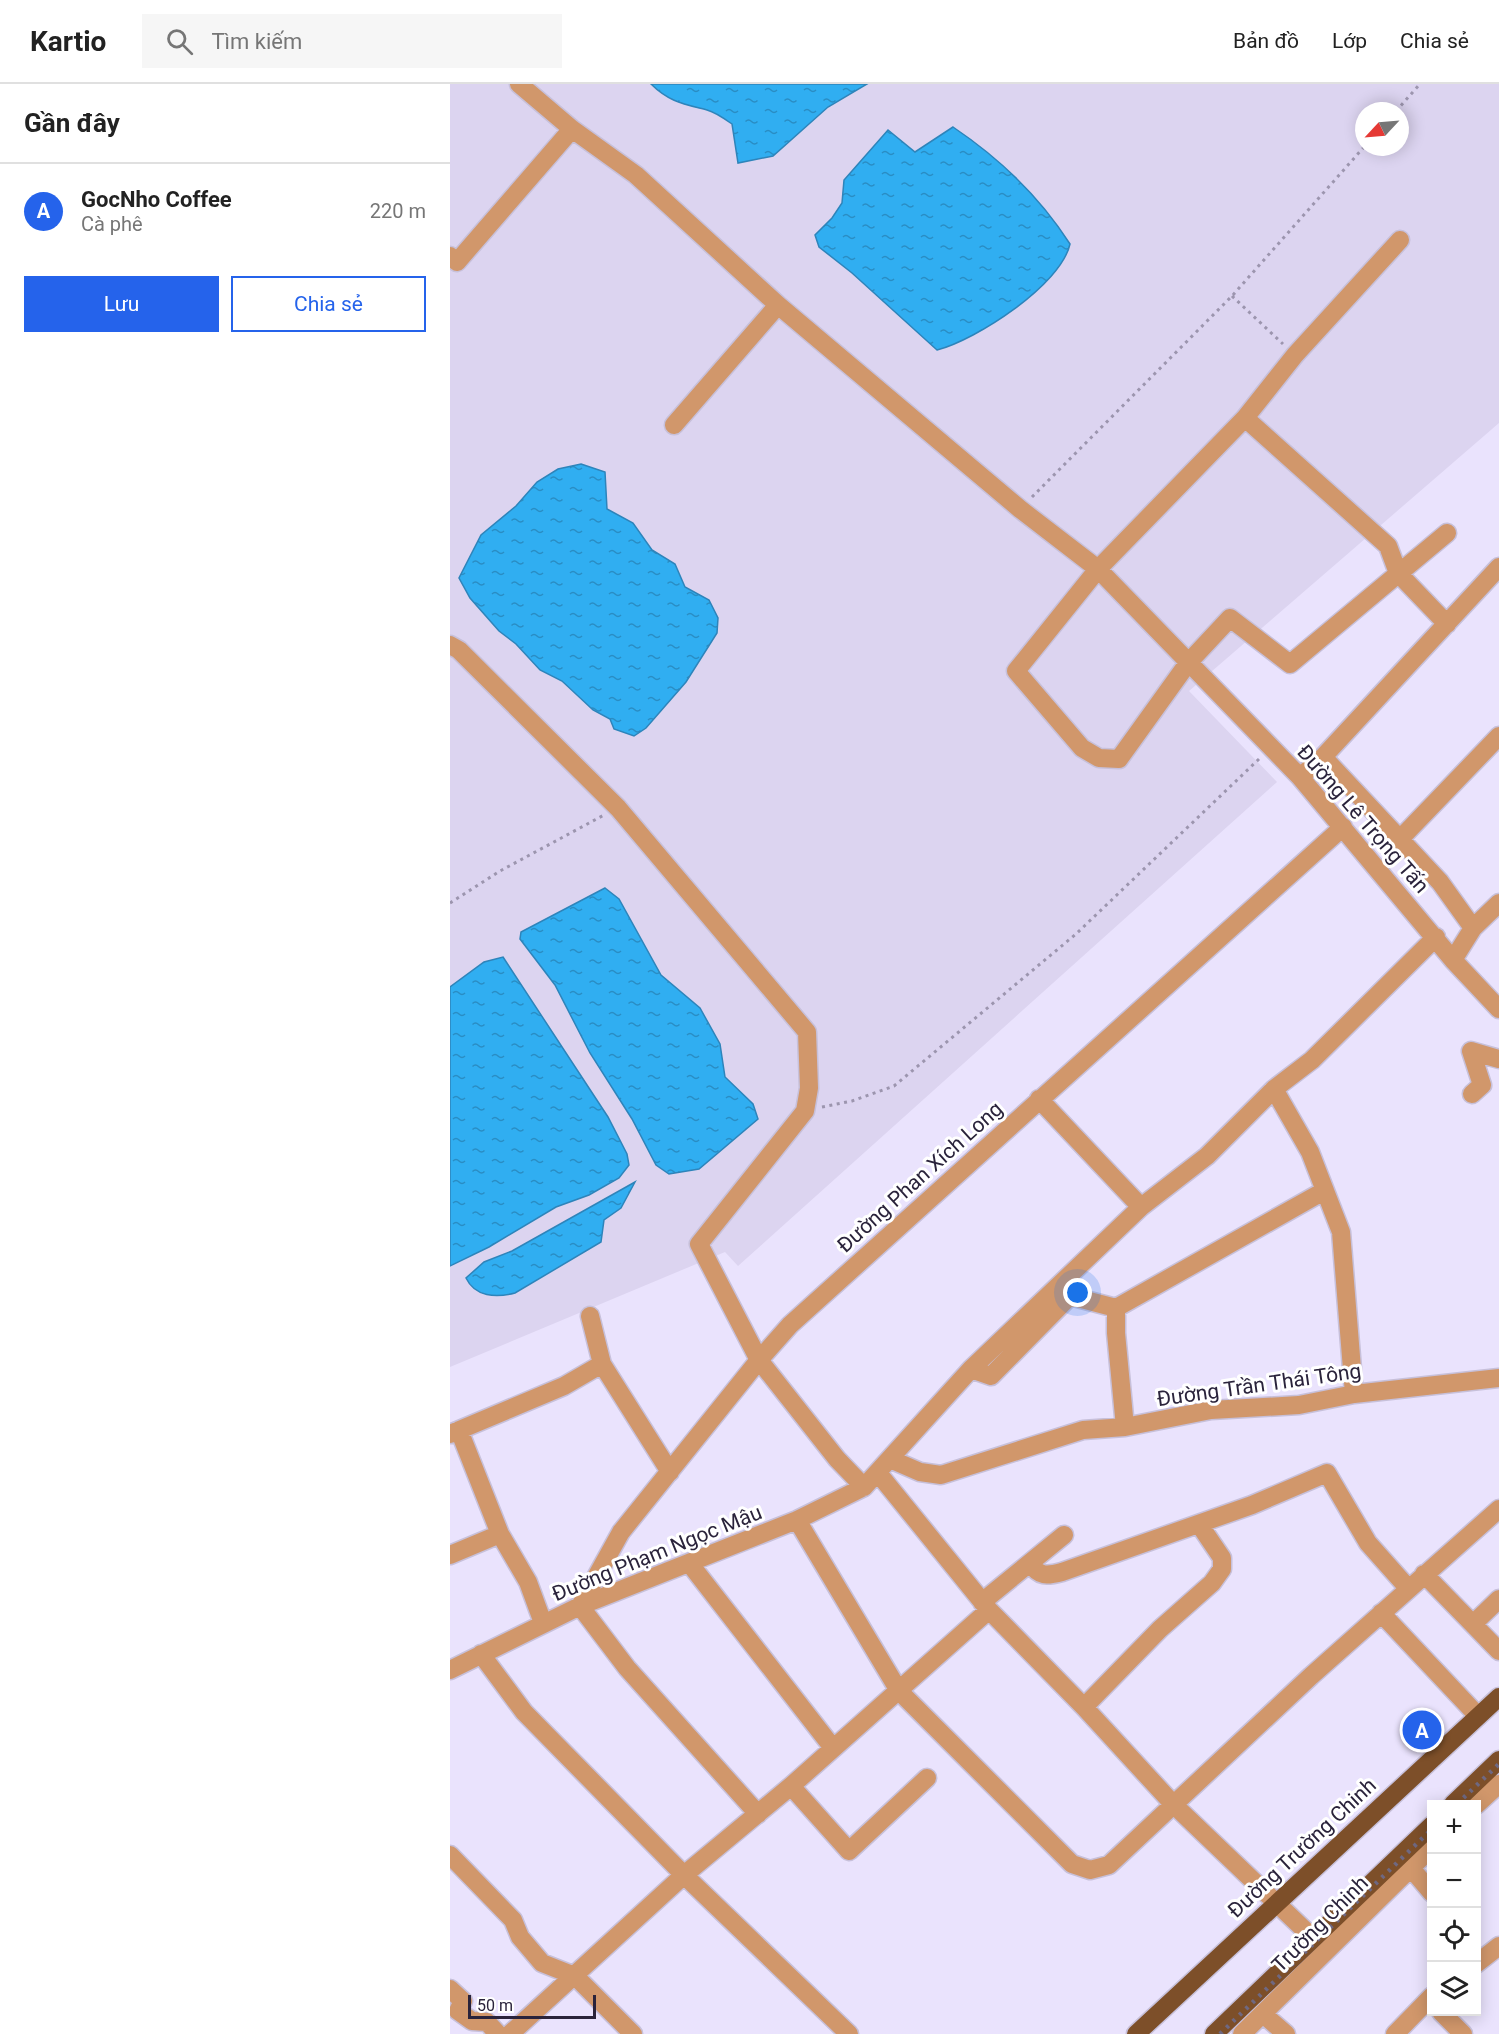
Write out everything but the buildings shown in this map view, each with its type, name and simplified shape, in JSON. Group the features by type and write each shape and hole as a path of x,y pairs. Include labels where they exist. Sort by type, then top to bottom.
{"highway":[{"name":"Đường Trường Chinh","path":"1136,2034 1499,1697"},
{"path":"1457,1800 1499,1760"},
{"path":"1214,2034 1427,1829"}],"street":[{"name":"Đường Lê Trọng Tấn","path":"519,84 572,129 636,175 778,305 1020,508 1098,569 1300,777 1436,937 1452,960 1499,1009"},
{"path":"452,263 572,129"},
{"path":"1400,240 1295,355 1245,418 1098,569 1016,671 1082,748 1099,758 1119,759 1188,663 1230,618 1290,664 1447,533"},
{"path":"674,426 778,305"},
{"path":"1245,418 1388,546 1398,573 1447,624"},
{"path":"1300,777 1323,757 1499,567"},
{"path":"450,645 459,650 618,808 807,1032 809,1088 805,1111 699,1244 759,1360 837,1459 864,1487"},
{"path":"1399,840 1499,736"},
{"path":"1323,757 1440,882 1473,928"},
{"name":"Đường Phan Xích Long","path":"580,1606 621,1532 759,1360 790,1325 1343,827"},
{"path":"1452,960 1473,928 1499,903"},
{"name":"Đường Phạm Ngọc Mậu","path":"450,1670 580,1606 797,1520 864,1487 971,1369 1141,1207 1207,1156 1274,1089 1312,1060 1436,937"},
{"path":"1472,1094 1482,1085 1471,1051 1499,1059"},
{"path":"1274,1089 1310,1152 1341,1232 1354,1394"},
{"path":"1039,1100 1141,1207"},
{"path":"971,1369 991,1376 1070,1296 1116,1308 1324,1191"},
{"path":"1116,1308 1116,1333 1125,1427"},
{"path":"590,1316 602,1364 670,1472"},
{"path":"543,1623 528,1582 500,1534 454,1432 564,1386 602,1364"},
{"name":"Đường Trần Thái Tông","path":"890,1459 920,1472 940,1474 1083,1430 1125,1427 1211,1410 1299,1405 1354,1394 1499,1378"},
{"path":"878,1473 986,1606 1084,1707 1173,1804 1313,1938"},
{"path":"1030,1563 1037,1573 1049,1576 1252,1506 1327,1473 1368,1543 1408,1588"},
{"path":"797,1520 900,1691 1072,1864 1090,1870 1109,1864 1408,1588 1499,1509"},
{"path":"1084,1707 1160,1629 1219,1574 1222,1558 1199,1524"},
{"path":"450,1555 500,1534"},
{"path":"510,2034 684,1875 900,1691 1030,1563 1064,1535"},
{"path":"690,1564 833,1748"},
{"path":"1424,1574 1499,1651"},
{"path":"1473,1624 1499,1599"},
{"path":"580,1606 627,1668 758,1814"},
{"path":"1381,1613 1478,1716"},
{"path":"481,1654 524,1712 684,1875 849,2034"},
{"path":"791,1786 849,1851 927,1778"},
{"path":"1481,1800 1499,1784"},
{"name":"Trường Chinh","path":"1242,2034 1427,1851"},
{"path":"450,1855 513,1920 520,1937 542,1963 575,1976 633,2034"},
{"path":"1410,1867 1427,1888"},
{"path":"450,1989 463,2001 458,2010 472,2021 487,2022 498,2034"},
{"path":"1395,2034 1427,2007"},
{"path":"1263,2014 1286,2034"},
{"path":"1446,2016 1463,2034"}],"path":[{"path":"1404,102 1420,84"},
{"path":"1020,508 1232,297 1356,156"},
{"path":"1232,297 1295,355"},
{"path":"805,1111 852,1101 894,1086 1076,934 1270,748"},
{"path":"450,903 500,871 618,808"}],"shaded area":[{"path":"450,84 1499,84 1499,423 1189,691 1277,782 738,1266 725,1252 450,1367"}],"water":[{"path":"651,84 867,84 828,107 773,156 738,163 732,124 710,111 671,99"},
{"path":"953,127 1002,165 1032,194 1070,244 1063,260 1051,276 1015,309 973,335 937,350 852,273 819,247 815,235 832,218 842,203 844,180 888,130 915,152"},
{"path":"581,464 605,472 607,509 633,523 652,550 675,564 685,587 709,600 718,618 717,633 686,682 646,728 634,736 614,729 610,719 593,710 562,681 540,670 516,644 499,631 470,598 459,578 481,535 516,506 537,482 558,469"},
{"path":"605,888 619,899 661,975 700,1008 720,1044 725,1077 753,1104 758,1119 699,1169 669,1174 656,1165 632,1119 590,1053 555,985 520,939 521,932"},
{"path":"503,957 608,1117 627,1154 629,1165 619,1178 589,1195 556,1207 489,1247 450,1266 450,987 484,962"},
{"path":"635,1182 621,1208 604,1220 601,1242 515,1293 494,1295 480,1292 466,1278 484,1262 512,1251"}],"railway":[{"path":"1461,1800 1499,1764"},
{"path":"1220,2034 1427,1834"}],"place":[{"name":"GocNho Coffee","path":"1422,1730"}]}
